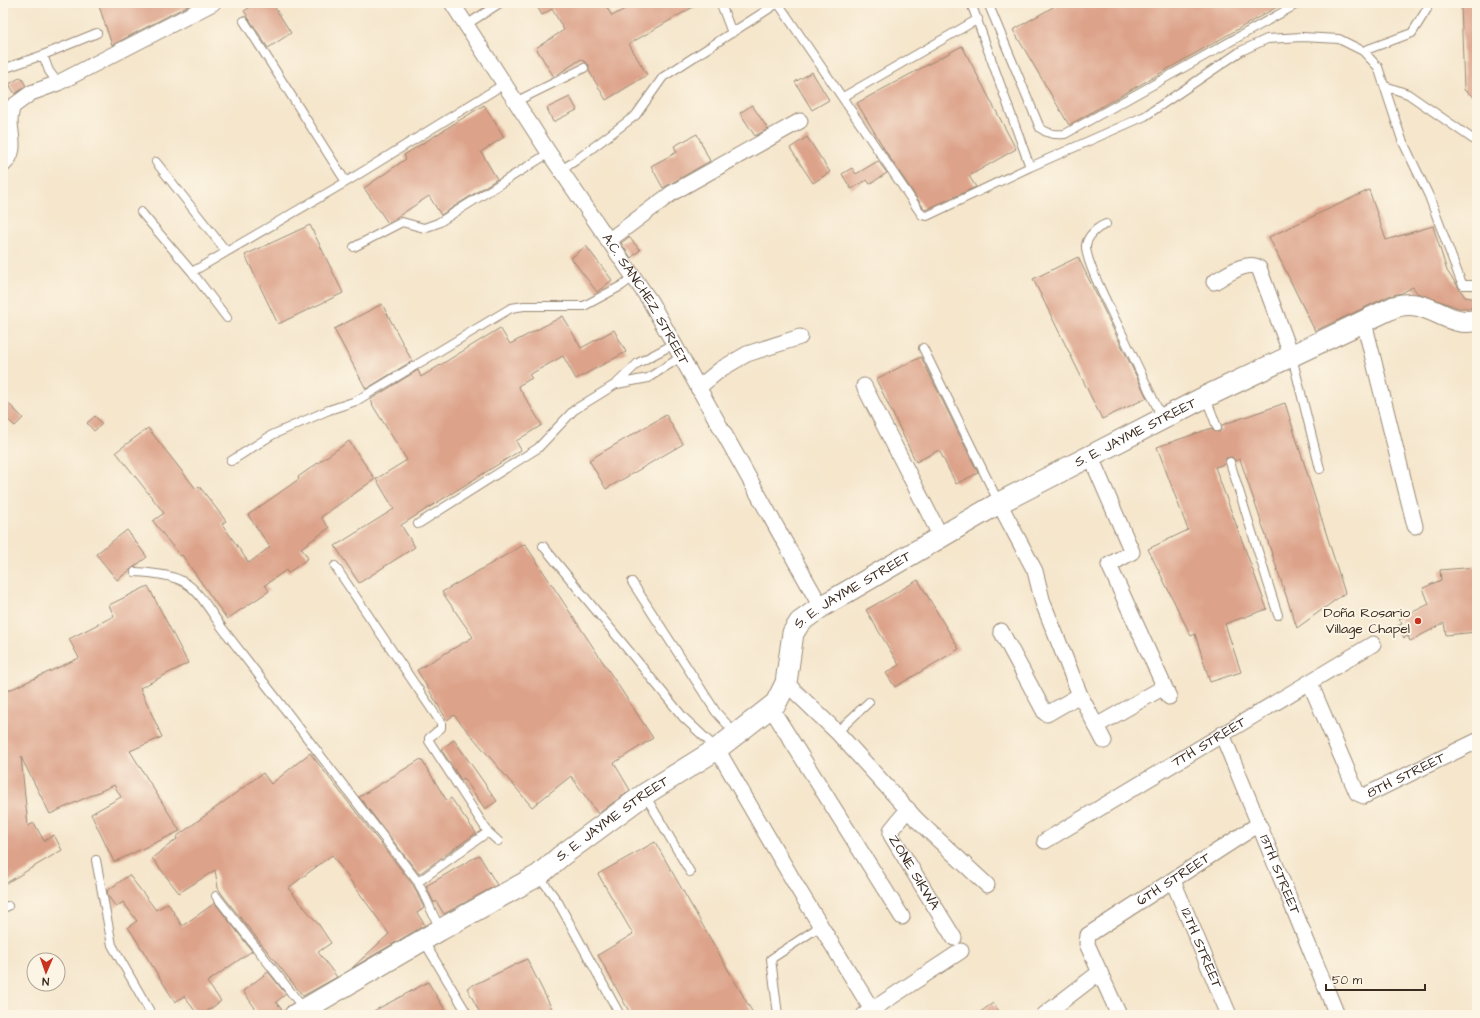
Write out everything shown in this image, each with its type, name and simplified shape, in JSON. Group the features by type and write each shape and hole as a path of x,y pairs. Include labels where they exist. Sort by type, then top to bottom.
{"street":[{"path":"3,165 9,159 13,145 10,119 12,107 31,93 58,83 213,3"},
{"name":"A.C. SANCHEZ STREET","path":"452,3 549,153 650,301 821,607"},
{"path":"608,241 672,193 800,121"},
{"path":"1214,282 1246,266 1255,265 1259,268 1292,357"},
{"name":"S. E. JAYME STREET","path":"299,1012 539,875 561,856 645,794 717,749 776,703 786,682 793,632 800,622 821,607 998,503 1205,397 1404,304 1427,307 1460,322 1477,320"},
{"path":"1364,322 1415,526"},
{"path":"698,388 721,369 747,354 800,337"},
{"path":"864,386 941,537"},
{"path":"1090,455 1132,552 1109,565 1167,692 1096,726"},
{"path":"998,503 1035,571 1043,603 1080,695 1104,741"},
{"path":"1001,631 1045,713 1047,714 1080,695"},
{"name":"7TH STREET","path":"1045,841 1373,644"},
{"path":"786,682 837,732 917,820 987,885"},
{"name":"8TH STREET","path":"1310,683 1356,793 1360,796 1364,796 1477,741"},
{"path":"771,708 902,917"},
{"name":"13TH STREET","path":"1222,734 1337,1015"},
{"path":"717,749 797,887 822,925 868,1012"},
{"name":"ZONE SIKWA","path":"868,1012 957,945 891,835 891,830 908,809"},
{"name":"6TH STREET","path":"1100,972 1087,944 1088,935 1259,824"},
{"name":"12TH STREET","path":"1173,881 1229,1015"},
{"path":"1044,1015 1100,972 1118,1015"}],"lane":[{"path":"466,25 500,3"},
{"path":"561,170 576,161 636,115 663,77 778,3 924,216 1145,116 1241,51 1267,39 1302,37 1339,39 1363,51 1378,67 1402,140 1429,196 1460,279 1463,285 1477,285"},
{"path":"971,3 1030,167"},
{"path":"988,3 1040,128 1047,133 1056,135 1065,134 1299,3"},
{"path":"721,4 732,33"},
{"path":"1363,51 1412,33 1427,9"},
{"path":"843,97 978,19"},
{"path":"244,21 346,182"},
{"path":"3,69 43,55 97,33"},
{"path":"43,55 49,71 58,83"},
{"path":"516,101 584,68"},
{"path":"192,272 346,182 504,84"},
{"path":"1385,86 1408,94 1477,142"},
{"path":"354,247 402,222 424,228 438,223 549,153"},
{"path":"156,162 226,251"},
{"path":"141,212 192,272 227,318"},
{"path":"1106,224 1097,228 1091,236 1086,244 1087,254 1099,285 1162,419"},
{"path":"231,461 272,435 329,410 356,401 511,308 524,306 584,306 621,286 633,277"},
{"path":"418,524 538,448 574,410 616,384 638,363 674,344"},
{"path":"923,348 998,503"},
{"path":"616,384 648,378 681,357"},
{"path":"1292,357 1320,469"},
{"path":"1205,397 1216,427"},
{"path":"1230,462 1278,615"},
{"path":"543,546 683,717 717,749"},
{"path":"335,566 441,723 441,728 429,738 429,741 488,832 498,841"},
{"path":"135,572 160,574 173,577 184,581 196,591 228,636 418,882 432,935 468,1015"},
{"path":"632,582 716,712 737,734"},
{"path":"837,732 869,702"},
{"path":"645,794 690,872"},
{"path":"418,882 488,832"},
{"path":"96,860 112,945 152,1015"},
{"path":"539,875 558,902 620,1015"},
{"path":"216,896 299,1012"},
{"path":"778,1015 771,959 822,925"}],"building":[{"path":"98,3 193,3 112,45"},
{"path":"257,3 272,3 291,33 268,48 244,11"},
{"path":"535,3 604,3 612,16 636,3 700,3 629,44 647,75 606,100 589,71 589,65 581,59 554,77 536,48 564,30 552,9 542,15"},
{"path":"1060,3 1284,3 1069,125 1013,30"},
{"path":"1461,3 1477,3 1477,99 1464,90"},
{"path":"962,46 1016,149 969,176 976,187 925,210 888,155 857,103"},
{"path":"812,72 829,100 812,110 795,82"},
{"path":"21,77 26,86 15,94 9,84"},
{"path":"570,97 577,110 553,122 547,108"},
{"path":"484,105 504,137 481,152 497,179 441,215 429,196 388,223 364,188 406,159 404,155"},
{"path":"752,105 768,129 755,136 740,113"},
{"path":"697,134 710,161 663,188 651,166 677,152 674,146"},
{"path":"807,137 830,172 813,183 790,148"},
{"path":"878,161 887,173 870,184 867,180 851,189 842,174 852,168 856,174"},
{"path":"1369,190 1386,240 1433,226 1447,271 1465,297 1477,299 1477,308 1459,308 1417,293 1413,287 1402,293 1389,296 1315,331 1269,237"},
{"path":"310,225 343,293 278,324 245,255"},
{"path":"629,237 640,250 631,258 621,243"},
{"path":"586,246 612,280 597,292 571,258"},
{"path":"1078,257 1147,398 1102,419 1033,279"},
{"path":"382,304 412,361 366,389 334,329"},
{"path":"563,316 581,348 614,330 626,352 576,379 563,356 529,375 532,378 518,386 542,425 516,441 521,450 401,525 415,547 359,583 335,546 394,509 376,479 407,460 373,406 371,399 418,370 421,377 500,328 510,344"},
{"path":"921,357 978,473 956,484 939,450 916,462 876,379"},
{"path":"3,398 23,418 15,426 3,415"},
{"path":"1285,403 1345,593 1297,628 1240,459 1235,461 1232,457 1226,458 1225,464 1215,467 1267,609 1225,624 1241,672 1210,682 1195,634 1191,636 1148,549 1188,530 1157,447 1212,428 1214,431 1219,432 1222,425"},
{"path":"666,415 683,444 606,489 589,460"},
{"path":"95,416 102,424 94,431 87,423"},
{"path":"148,428 196,489 199,486 226,521 222,524 249,563 270,547 248,515 349,441 375,479 321,517 329,528 301,548 308,558 288,573 286,570 265,585 269,591 227,619 182,555 180,556 153,521 164,513 116,452"},
{"path":"127,530 147,557 117,580 96,554"},
{"path":"525,544 653,738 614,763 630,790 598,814 571,776 532,807 454,715 447,720 417,670 473,637 442,592"},
{"path":"1477,567 1477,632 1446,635 1444,623 1410,641 1408,636 1404,638 1397,626 1402,624 1399,619 1429,604 1423,588 1441,580 1440,570"},
{"path":"918,580 959,649 895,687 886,673 899,665 866,610"},
{"path":"148,586 188,663 140,688 162,737 130,751 180,831 114,862 91,814 121,797 114,785 50,814 21,757 28,826 34,823 44,841 54,835 62,850 3,885 3,693 79,658 69,639 114,616 109,605"},
{"path":"454,740 497,801 485,809 464,778 461,780 441,749"},
{"path":"310,753 413,885 424,908 417,913 425,925 352,968 389,934 332,855 288,888 319,925 331,943 318,952 337,977 303,996 224,897 218,888 215,870 179,893 152,858 177,839 176,837 263,773 271,784"},
{"path":"421,759 447,801 451,798 476,833 419,874 359,797"},
{"path":"655,842 754,1015 631,1015 598,955 633,934 598,874"},
{"path":"479,855 497,885 444,914 436,901 434,903 426,886"},
{"path":"129,875 156,910 168,903 182,926 215,903 252,951 207,982 221,1001 202,1015 198,1015 184,996 175,1002 128,927 137,921 123,902 116,907 108,896 107,891"},
{"path":"527,959 555,1015 481,1015 467,988"},
{"path":"268,972 286,994 276,1002 282,1010 274,1015 260,1015 243,991"},
{"path":"428,982 448,1015 366,1015 404,995"},
{"path":"993,1003 1002,1015 976,1015"}],"place":[{"name":"Doña Rosario Village Chapel","path":"1418,621"}]}
